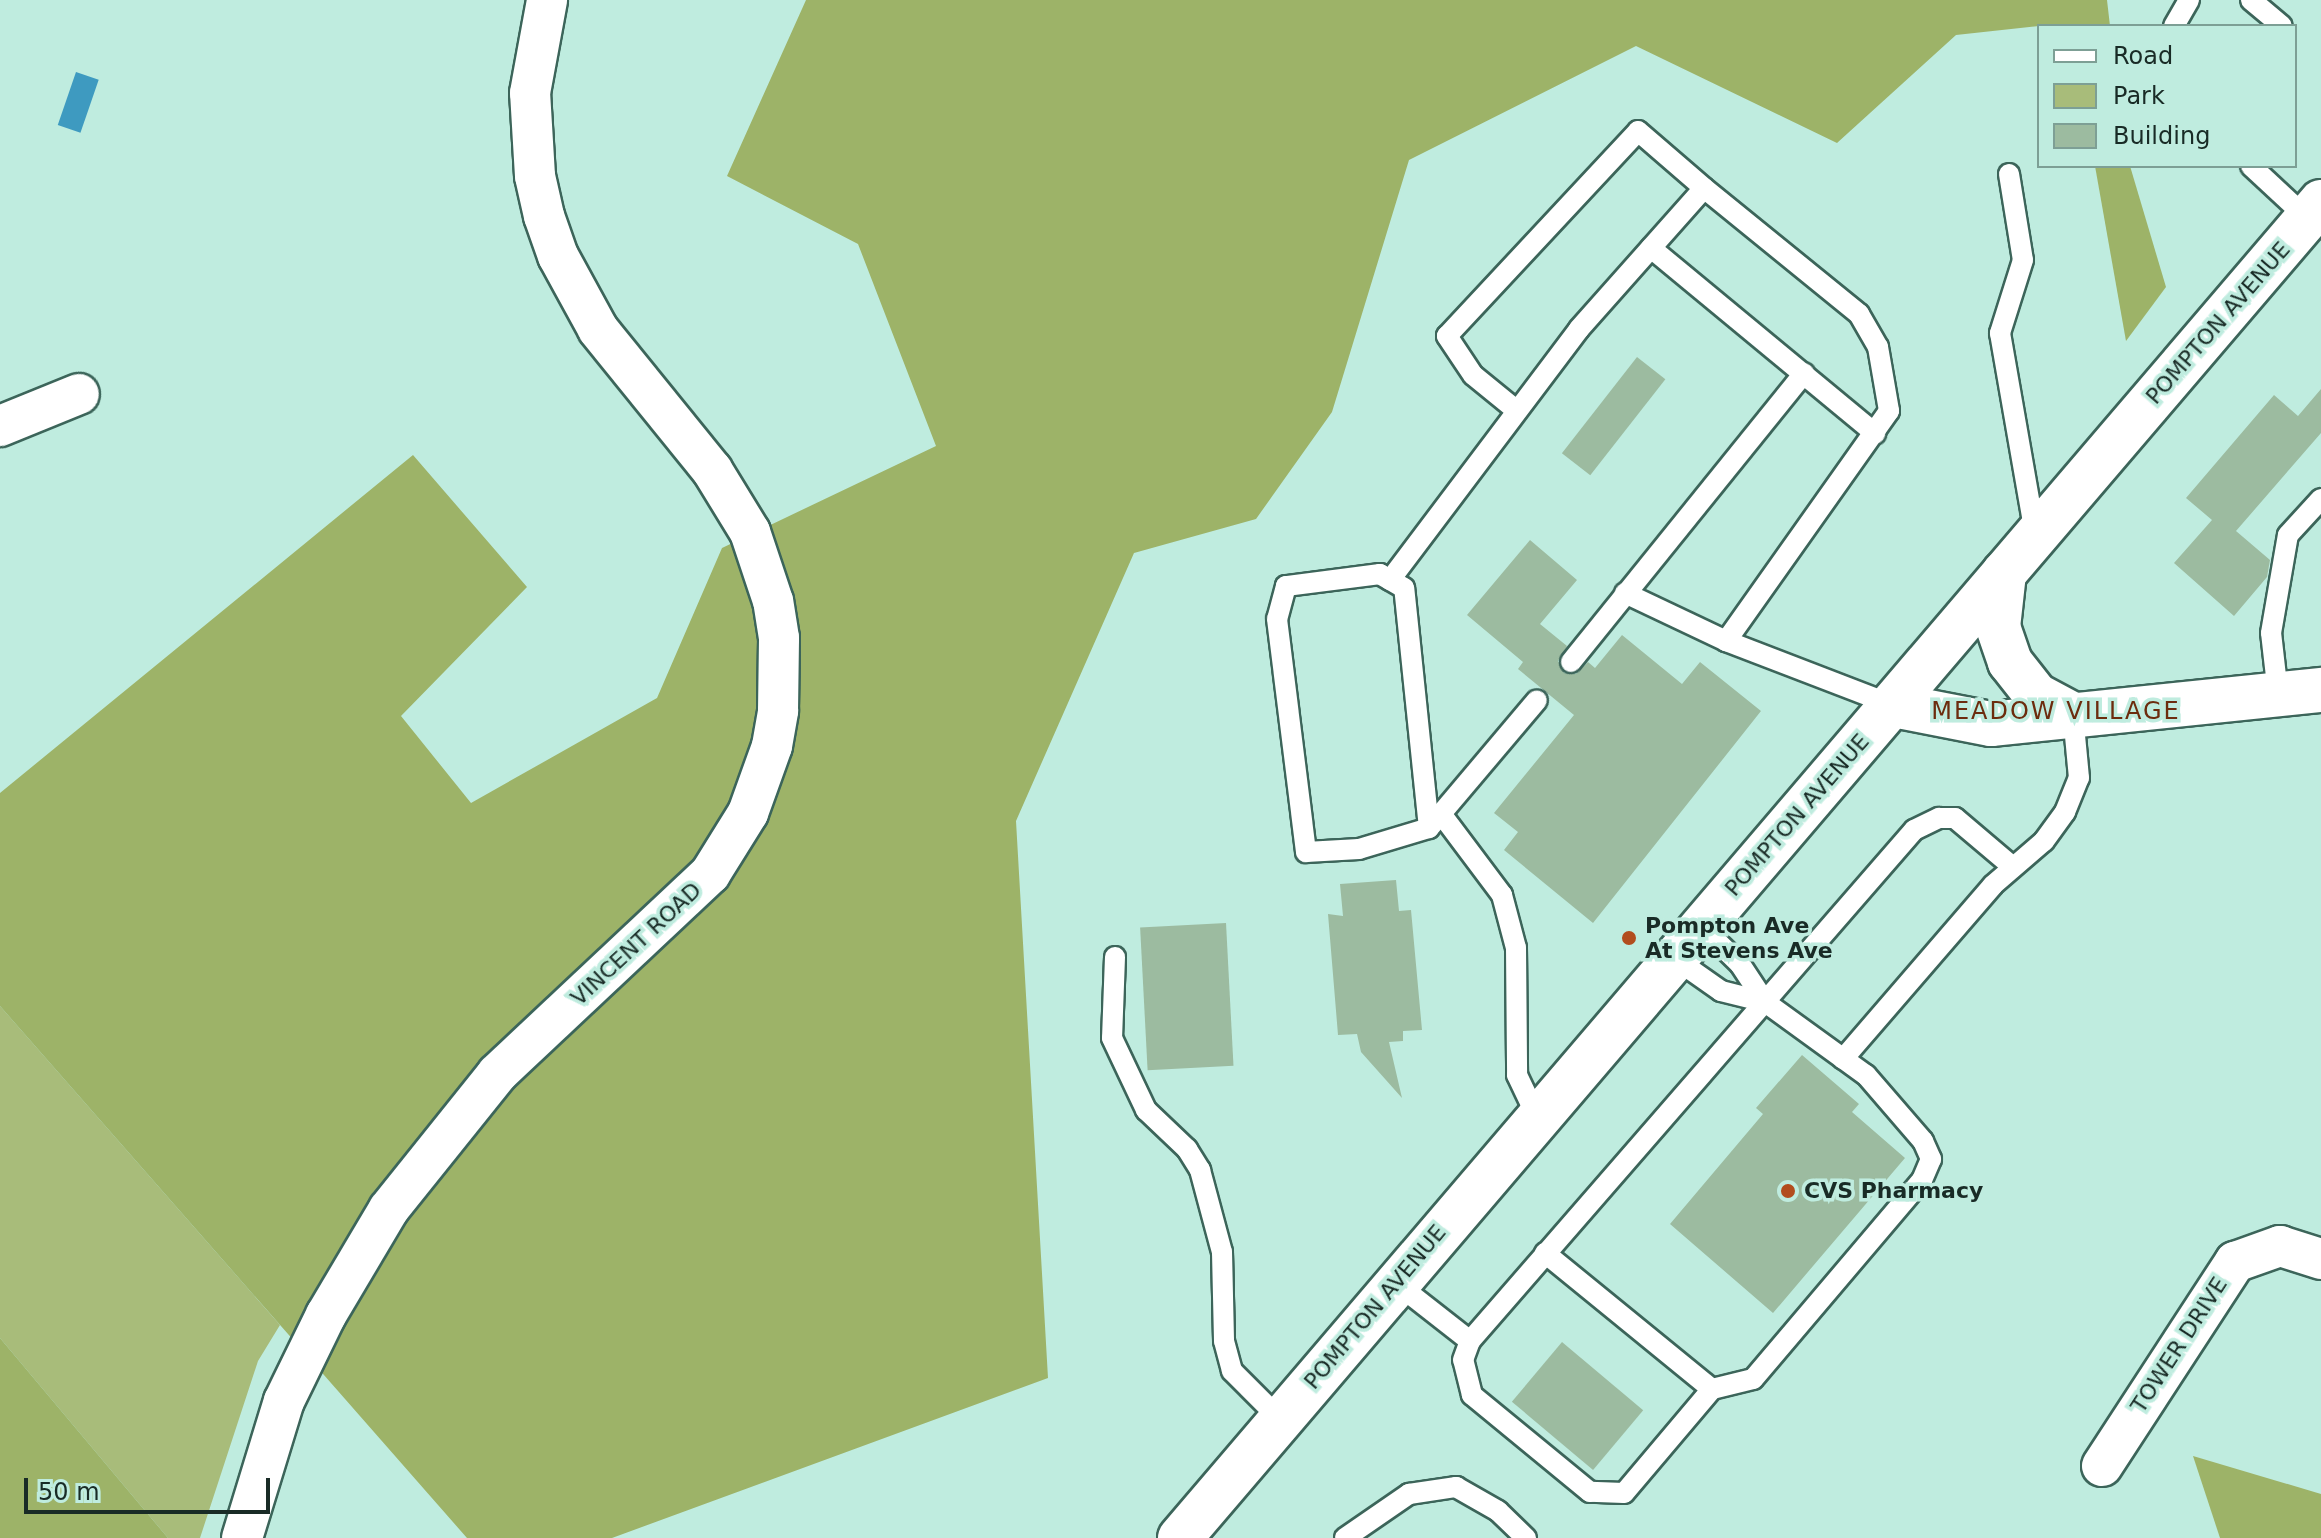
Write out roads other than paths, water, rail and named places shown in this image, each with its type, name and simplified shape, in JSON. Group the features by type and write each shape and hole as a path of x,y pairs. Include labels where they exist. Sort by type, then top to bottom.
{"main road":[{"name":"POMPTON AVENUE","path":"1189,1535 1280,1419 2314,210"},
{"path":"2004,573 1998,627 2010,662 2036,695 2073,715"},
{"path":"1893,705 1991,724 2321,690"}],"street":[{"name":"VINCENT ROAD","path":"242,1538 284,1401 326,1315 389,1209 497,1074 710,874 748,813 772,746 778,711 779,638 773,601 750,532 712,470 598,329 558,256 544,216 535,176 530,93 547,0"},
{"path":"0,426 79,394"},
{"name":"TOWER DRIVE","path":"2102,1466 2235,1262 2280,1246 2321,1259"}],"lane":[{"path":"2175,24 2189,0"},
{"path":"2251,0 2280,24"},
{"path":"1516,410 1473,375 1447,336 1638,131 1859,314 1878,347 1889,411 1726,641"},
{"path":"2254,168 2314,210"},
{"path":"2009,174 2023,260 2000,333 2035,537"},
{"path":"1390,580 1516,410 1704,188"},
{"path":"1651,248 1875,433"},
{"path":"1571,662 1804,373"},
{"path":"2278,694 2271,633 2288,535 2321,499"},
{"path":"1537,700 1436,822 1359,849 1306,852 1277,619 1286,586 1380,574 1404,588 1436,822 1502,895 1516,948 1517,1075 1537,1117"},
{"path":"1625,593 1726,641 1893,705"},
{"path":"1843,1059 2013,867 2044,841 2065,812 2079,778 2073,715"},
{"path":"1687,942 1740,964 1765,1002 1866,1075 1923,1141 1931,1159 1922,1180 1753,1379 1712,1389 1624,1493 1602,1496 1472,1395 1463,1360 1470,1341 1545,1253 1765,1002 1914,830 1939,818 1955,818 2013,867"},
{"path":"1687,942 1721,991 1765,1002"},
{"path":"1115,957 1112,1038 1146,1110 1187,1149 1200,1170 1222,1252 1224,1341 1232,1371 1280,1419"},
{"path":"1545,1253 1712,1389"},
{"path":"1396,1283 1470,1341"},
{"path":"1345,1538 1409,1494 1456,1487 1498,1511 1526,1538"}],"water":[{"path":"76,72 99,80 80,133 58,125"}],"place":[{"name":"Pompton Ave At Stevens Ave","path":"1629,938"},
{"name":"CVS Pharmacy","path":"1788,1191"}],"district":[{"name":"MEADOW VILLAGE","path":"2056,712"}]}
